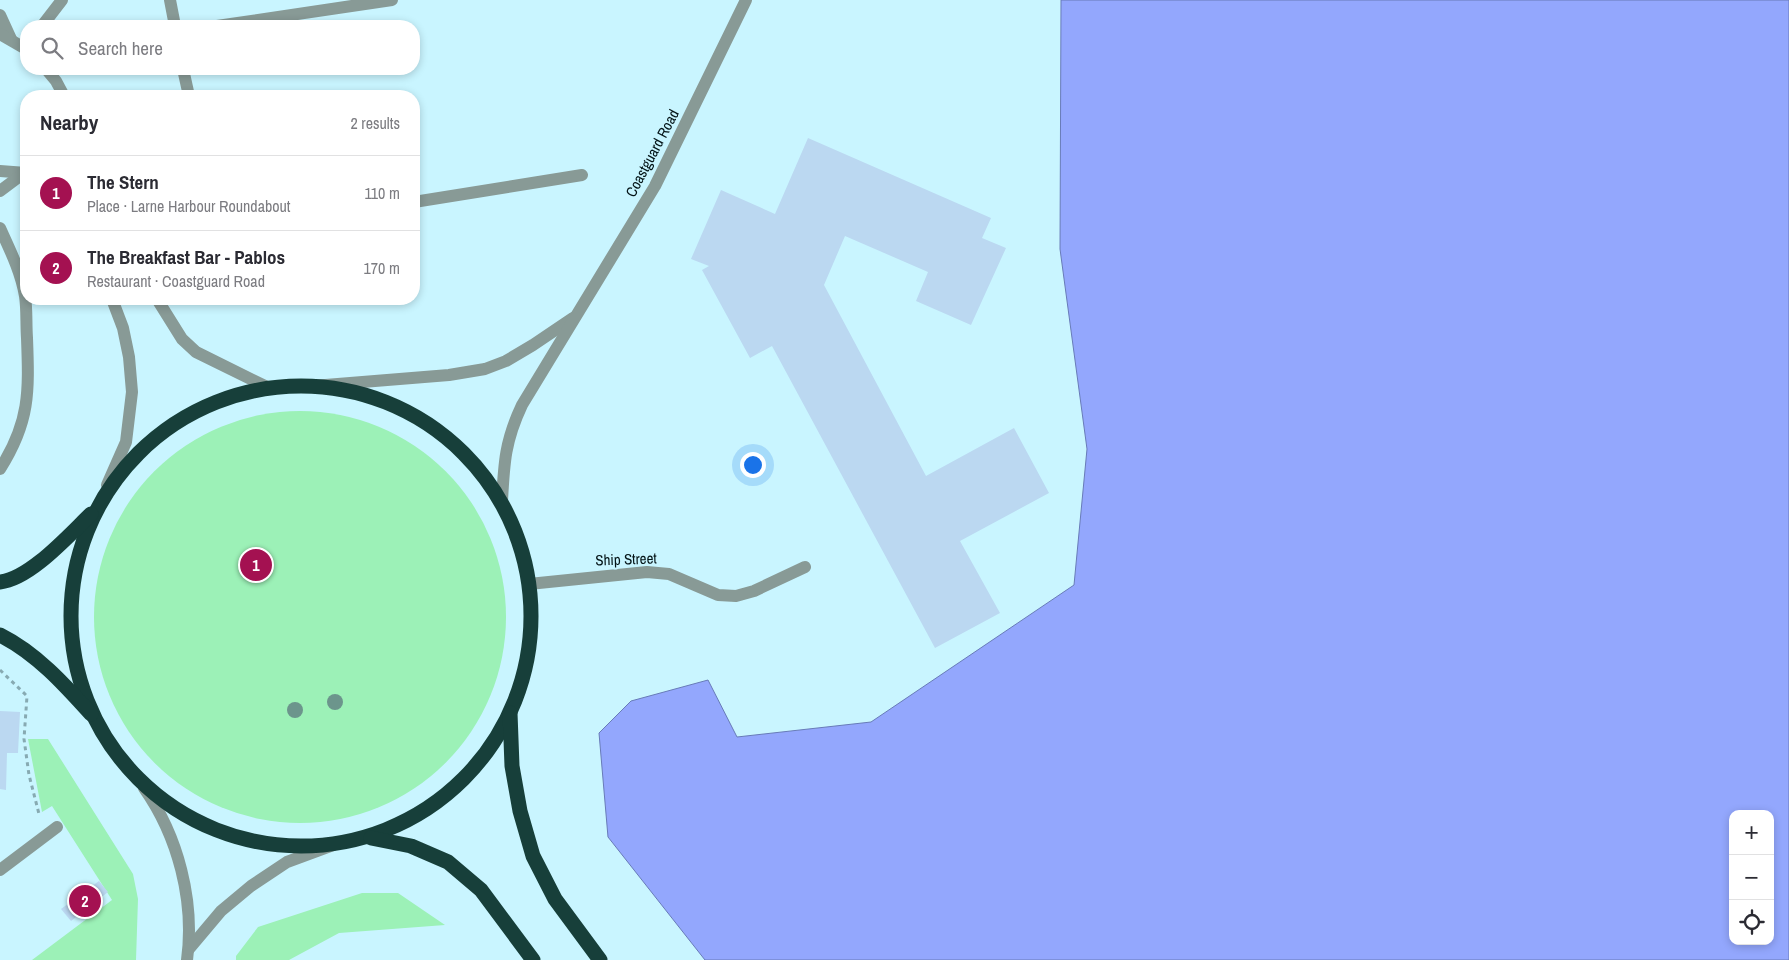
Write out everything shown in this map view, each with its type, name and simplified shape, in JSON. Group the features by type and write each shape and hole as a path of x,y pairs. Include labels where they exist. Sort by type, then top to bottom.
{"highway":[{"path":"313,386 360,390 400,405 436,428 473,460 502,501 520,543 529,584 530,625 525,671 510,713 483,756 451,789 411,815 371,838 333,845 276,847 227,838 171,809 144,788 120,758 97,720 77,667 70,612 77,556 95,509 108,485 140,449 169,425 212,406 269,388 313,386"},
{"path":"0,582 10,581 28,572 95,509"},
{"path":"0,635 16,644 54,673 97,720"},
{"path":"510,713 512,766 520,811 533,856 555,899 600,960"},
{"path":"371,838 411,846 448,862 481,890 533,960"}],"street":[{"path":"47,20 62,0"},
{"path":"170,0 174,20"},
{"path":"257,20 392,0"},
{"name":"Coastguard Road","path":"502,501 504,457 512,426 522,405 655,186 746,0"},
{"path":"0,15 6,36 20,44"},
{"path":"51,75 61,90"},
{"path":"184,75 188,90"},
{"path":"0,171 20,173"},
{"path":"420,201 582,175"},
{"path":"0,191 20,178"},
{"path":"0,228 16,263 20,278"},
{"path":"0,469 22,427 28,385 25,305"},
{"path":"108,485 126,442 132,392 127,347 123,328 114,305"},
{"path":"160,305 182,339 196,352 269,388"},
{"name":"Coastguard Road","path":"313,386 449,375 485,368 506,361 532,346 577,315"},
{"name":"Ship Street","path":"529,584 647,572 668,574 718,594 736,596 754,591 805,567"},
{"path":"144,788 157,806 168,829 178,862 186,896 188,955"},
{"path":"0,870 57,827"},
{"path":"188,955 221,911 251,886 287,862 333,845"}],"path":[{"path":"0,670 27,696 24,739 30,775 45,836"}],"green space":[{"path":"300,411 340,415 379,427 414,446 431,458 459,486 481,520 497,557 505,597 506,617 502,657 490,696 471,731 459,748 431,776 397,798 360,814 320,822 300,823 260,819 221,807 186,788 169,776 141,748 119,714 103,677 95,637 94,617 98,577 110,538 129,503 141,486 169,458 203,436 240,420 280,412"},
{"path":"28,739 48,739 133,874 138,899 136,960 32,960 112,900 52,806 42,812"},
{"path":"362,893 398,893 445,925 339,933 289,960 236,960 236,956 258,927"}],"water":[{"path":"1061,0 1789,0 1789,960 705,960 608,837 599,733 631,701 708,680 737,737 871,722 1074,585 1087,449 1060,249"}],"building":[{"path":"808,138 991,218 982,238 1006,248 971,325 916,301 928,272 845,236 824,285 926,476 1014,428 1049,493 960,541 1000,613 935,648 772,346 750,358 702,270 709,266 691,259 721,190 775,214"},
{"path":"0,711 20,712 18,753 7,753 6,790 0,789"},
{"path":"99,881 108,892 71,921 61,909"}],"place":[{"name":"The Stern","path":"256,565"},
{"name":"The Breakfast Bar - Pablos","path":"85,901"}]}
